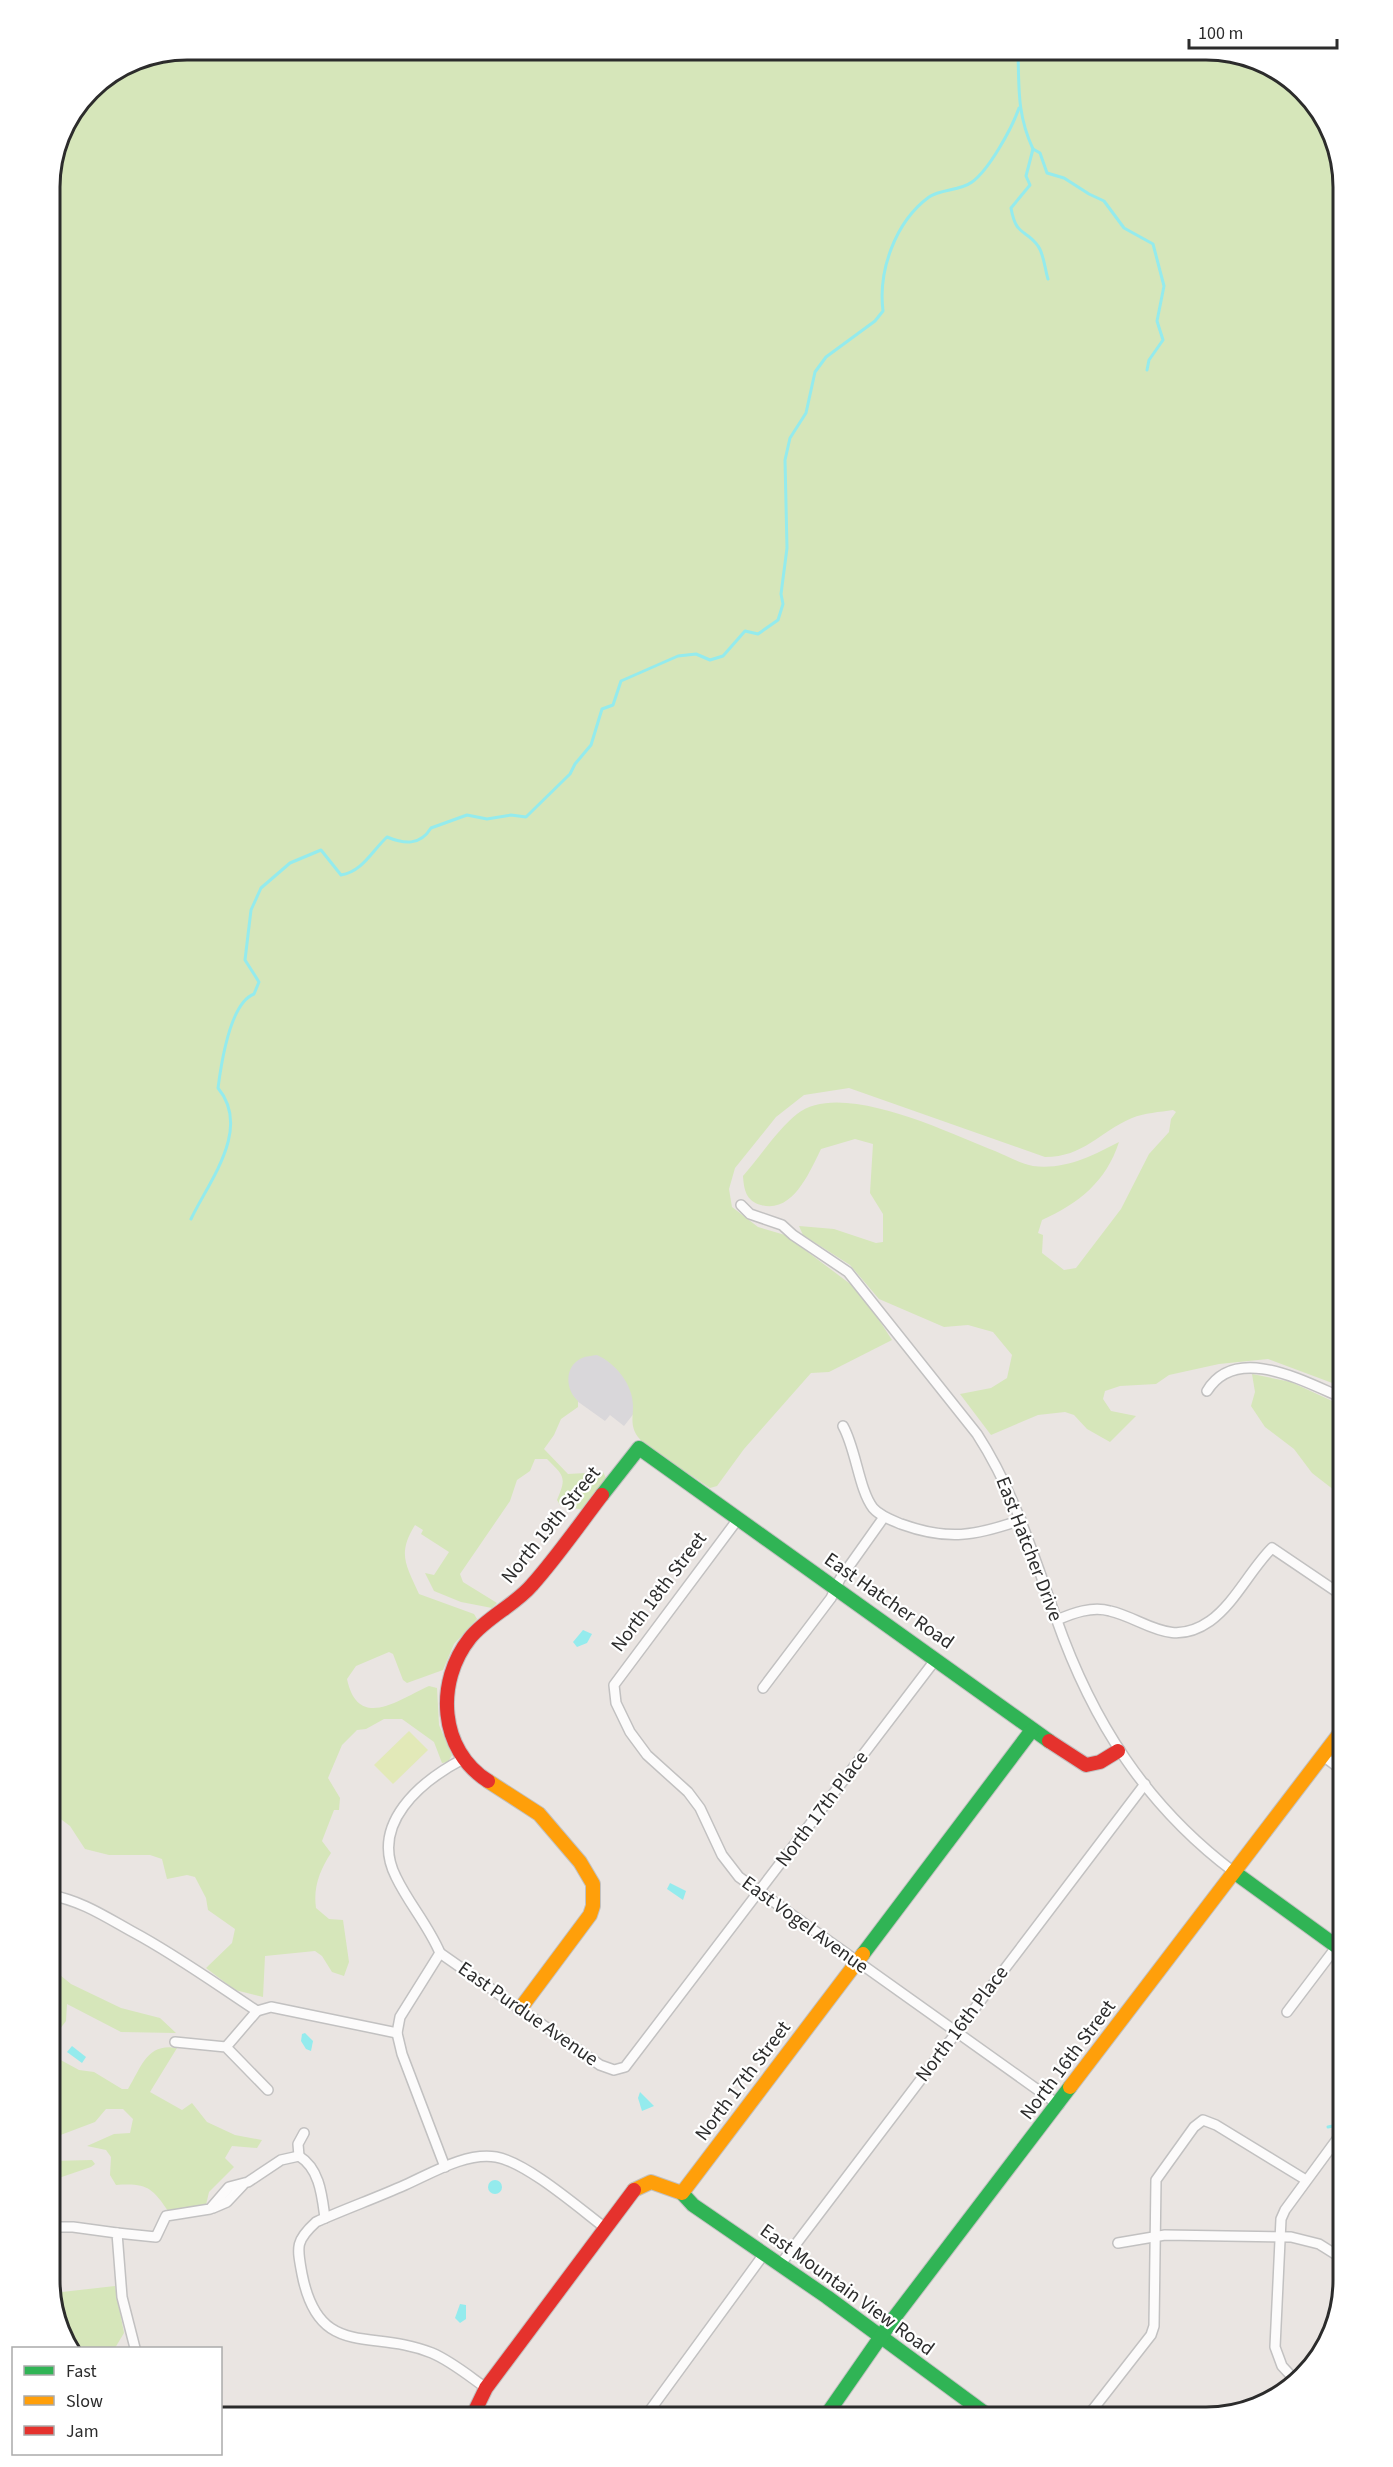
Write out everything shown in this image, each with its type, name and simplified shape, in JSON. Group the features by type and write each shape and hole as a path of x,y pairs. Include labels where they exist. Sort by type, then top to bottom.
{"street":[{"name":"East Hatcher Drive","path":"741,1205 750,1214 782,1225 848,1272 977,1434 991,1455 1021,1520 1057,1620 1090,1701 1118,1751 1182,1830 1234,1872"},
{"path":"1207,1391 1215,1377 1235,1370 1258,1368 1283,1373 1333,1393"},
{"path":"843,1426 852,1442 873,1508 884,1517 915,1529 956,1536 980,1533 1021,1520"},
{"name":"East Hatcher Road","path":"639,1448 1081,1764 1090,1766 1102,1763 1118,1751"},
{"name":"North 19th Street","path":"463,1759 449,1725 446,1705 448,1675 460,1651 471,1636 531,1587 639,1448"},
{"path":"763,1688 884,1517"},
{"name":"North 18th Street","path":"613,1689 738,1519"},
{"path":"1057,1620 1089,1610 1110,1611 1153,1630 1176,1632 1195,1628 1221,1612 1272,1548 1333,1589"},
{"name":"North 17th Place","path":"619,2070 632,2059 936,1659"},
{"name":"East Vogel Avenue","path":"613,1689 616,1703 632,1736 658,1766 688,1792 700,1808 729,1867 759,1892 857,1963 1059,2105"},
{"name":"North 17th Street","path":"682,2193 1032,1730"},
{"name":"North 16th Street","path":"832,2407 881,2337 1333,1743"},
{"path":"1323,1756 1333,1763"},
{"path":"445,2167 402,2054 397,2034 400,2017 440,1953 424,1920 393,1870 390,1851 391,1830 401,1810 421,1787 440,1771 463,1759 480,1776 539,1814 580,1862 593,1884 593,1906 587,1920 520,2008"},
{"name":"North 16th Place","path":"780,2265 1145,1784"},
{"path":"1234,1872 1333,1944"},
{"path":"60,1897 78,1901 156,1944 257,2011"},
{"name":"East Purdue Avenue","path":"440,1953 600,2065 619,2070"},
{"path":"1287,2012 1333,1957"},
{"path":"226,2047 257,2011 271,2007 397,2034"},
{"path":"175,2042 226,2047 268,2090"},
{"path":"1095,2407 1151,2335 1154,2326 1156,2180 1194,2127 1203,2120 1216,2125 1305,2180"},
{"path":"299,2156 298,2144 304,2133"},
{"path":"1291,2374 1278,2357 1275,2337 1280,2236 1285,2210 1333,2145"},
{"path":"60,2227 156,2237 166,2216 210,2209 227,2202 243,2185 281,2160 299,2156 306,2160 319,2182 325,2218"},
{"path":"486,2388 431,2353 411,2345 350,2338 329,2327 317,2316 310,2302 297,2246 303,2233 316,2222 445,2167 488,2157 508,2161 546,2184 604,2227"},
{"path":"476,2407 486,2388 604,2227 643,2182 657,2181 682,2193"},
{"name":"East Mountain View Road","path":"682,2193 693,2205 976,2407"},
{"path":"117,2233 120,2289 134,2347"},
{"path":"1118,2243 1155,2237 1280,2236 1307,2240 1333,2253"},
{"path":"652,2407 764,2254"}],"shaded area":[{"path":"582,1337 653,1389 624,1426 610,1415 605,1421 549,1381"}],"green space":[{"path":"187,60 1214,60 1247,67 1276,81 1301,103 1320,131 1331,162 1333,187 1333,1383 1268,1359 1219,1364 1169,1375 1156,1384 1120,1386 1105,1391 1103,1399 1111,1411 1136,1416 1110,1442 1087,1429 1074,1415 1065,1412 1038,1415 991,1435 960,1394 991,1388 1007,1378 1012,1355 993,1332 968,1325 944,1327 879,1299 850,1265 803,1235 799,1226 834,1229 876,1243 883,1242 883,1214 870,1193 873,1144 855,1139 821,1149 799,1189 782,1203 772,1206 761,1205 749,1198 743,1176 776,1135 797,1114 816,1105 840,1102 866,1106 923,1122 1033,1166 1067,1164 1119,1142 1107,1169 1090,1190 1068,1206 1042,1220 1038,1233 1043,1235 1042,1253 1064,1270 1076,1268 1121,1209 1149,1154 1169,1132 1171,1119 1176,1112 1173,1110 1137,1116 1070,1153 1045,1157 849,1088 804,1095 776,1117 735,1168 729,1189 732,1207 758,1227 785,1235 861,1292 892,1340 829,1372 811,1373 744,1449 717,1486 710,1488 661,1456 638,1437 633,1426 630,1390 622,1375 610,1363 597,1355 584,1357 576,1362 568,1378 571,1391 578,1401 578,1407 561,1419 544,1449 568,1474 603,1472 606,1478 583,1510 560,1505 557,1500 563,1481 560,1473 547,1459 535,1459 530,1471 517,1480 510,1501 460,1574 463,1582 497,1603 492,1608 461,1602 434,1591 425,1573 434,1575 449,1552 421,1534 423,1530 415,1525 406,1544 405,1560 419,1594 474,1614 477,1619 454,1644 443,1670 407,1683 403,1680 393,1654 389,1652 356,1666 347,1679 352,1695 360,1704 370,1708 392,1704 429,1686 437,1688 439,1725 452,1755 448,1762 442,1763 434,1742 402,1719 384,1719 366,1729 357,1730 342,1745 328,1778 340,1798 339,1810 334,1810 322,1841 331,1853 318,1879 315,1900 316,1908 329,1919 343,1920 349,1962 344,1976 332,1972 322,1956 315,1951 265,1956 263,1997 235,1990 206,1968 232,1943 235,1929 208,1910 206,1898 195,1877 187,1875 167,1879 162,1859 150,1855 109,1855 85,1849 70,1826 60,1818 60,179 64,154 81,117 97,97 131,73 162,62"},
{"path":"1252,1374 1291,1382 1333,1401 1333,1489 1312,1473 1294,1449 1265,1427 1251,1406 1255,1392"},
{"path":"409,1731 428,1750 393,1784 374,1765"},
{"path":"60,1975 71,1984 121,2008 160,2018 176,2033 121,2032 67,2004 66,2021 60,2029"},
{"path":"177,2048 150,2092 182,2110 192,2103 207,2122 235,2135 262,2140 257,2148 232,2146 225,2158 234,2167 209,2192 206,2205 168,2211 147,2188 135,2185 116,2185 110,2175 111,2157 106,2150 87,2146 114,2134 130,2133 133,2119 123,2109 106,2109 95,2122 60,2135 60,2060 79,2070 94,2072 122,2089 128,2089 146,2058 159,2049"},
{"path":"92,2160 95,2164 60,2178 60,2161"},
{"path":"115,2286 124,2333 116,2347 79,2347 64,2313 61,2292"}],"water":[{"path":"583,1630 592,1634 587,1643 577,1647 573,1642"},
{"path":"670,1883 686,1891 683,1900 667,1889"},
{"path":"305,2033 313,2041 311,2051 306,2049 301,2041 302,2034"},
{"path":"72,2046 86,2057 82,2063 67,2052"},
{"path":"640,2092 654,2106 642,2111 638,2098"},
{"path":"492,2180 498,2180 502,2187 498,2194 492,2194 488,2190 488,2184"},
{"path":"460,2304 466,2305 466,2319 460,2323 455,2318"}],"waterway":[{"path":"1018,60 1021,112 1033,149 1026,176 1030,185 1011,208 1016,224 1040,249 1048,279"},
{"path":"191,1219 224,1155 229,1137 231,1120 227,1104 218,1088 224,1051 233,1022 239,1009 254,994 259,982 245,960 251,910 261,888 290,863 321,850 341,875 355,870 387,837 405,842 417,841 431,828 467,815 487,819 511,815 526,817 570,774 575,764 591,745 602,709 613,705 621,681 678,656 696,654 710,660 723,656 745,631 758,634 778,620 783,604 781,594 787,548 785,460 790,438 806,413 815,372 826,357 875,321 883,311 883,280 891,248 917,207 929,197 967,185 979,176 999,148 1019,108"},
{"path":"1033,149 1040,153 1047,173 1064,178 1104,201 1124,228 1153,244 1164,286 1157,321 1163,340 1149,360 1147,370"},
{"path":"1328,2127 1333,2126"}],"traffic: fast":[{"path":"602,1495 639,1448 1049,1741"},
{"path":"863,1954 1032,1730"},
{"path":"1234,1872 1333,1944"},
{"path":"832,2407 891,2322 1070,2087"},
{"path":"682,2193 693,2205 827,2297 976,2407"}],"traffic: slow":[{"path":"1070,2087 1333,1742"},
{"path":"488,1781 539,1814 580,1862 593,1884 593,1906 590,1915 520,2009"},
{"path":"634,2190 651,2182 682,2193 863,1954"}],"traffic: jam":[{"path":"488,1781 472,1768 460,1752 452,1734 447,1694 451,1675 470,1638 532,1585 602,1495"},
{"path":"1049,1741 1086,1765 1100,1762 1118,1751"},
{"path":"477,2407 486,2388 634,2190"}]}
